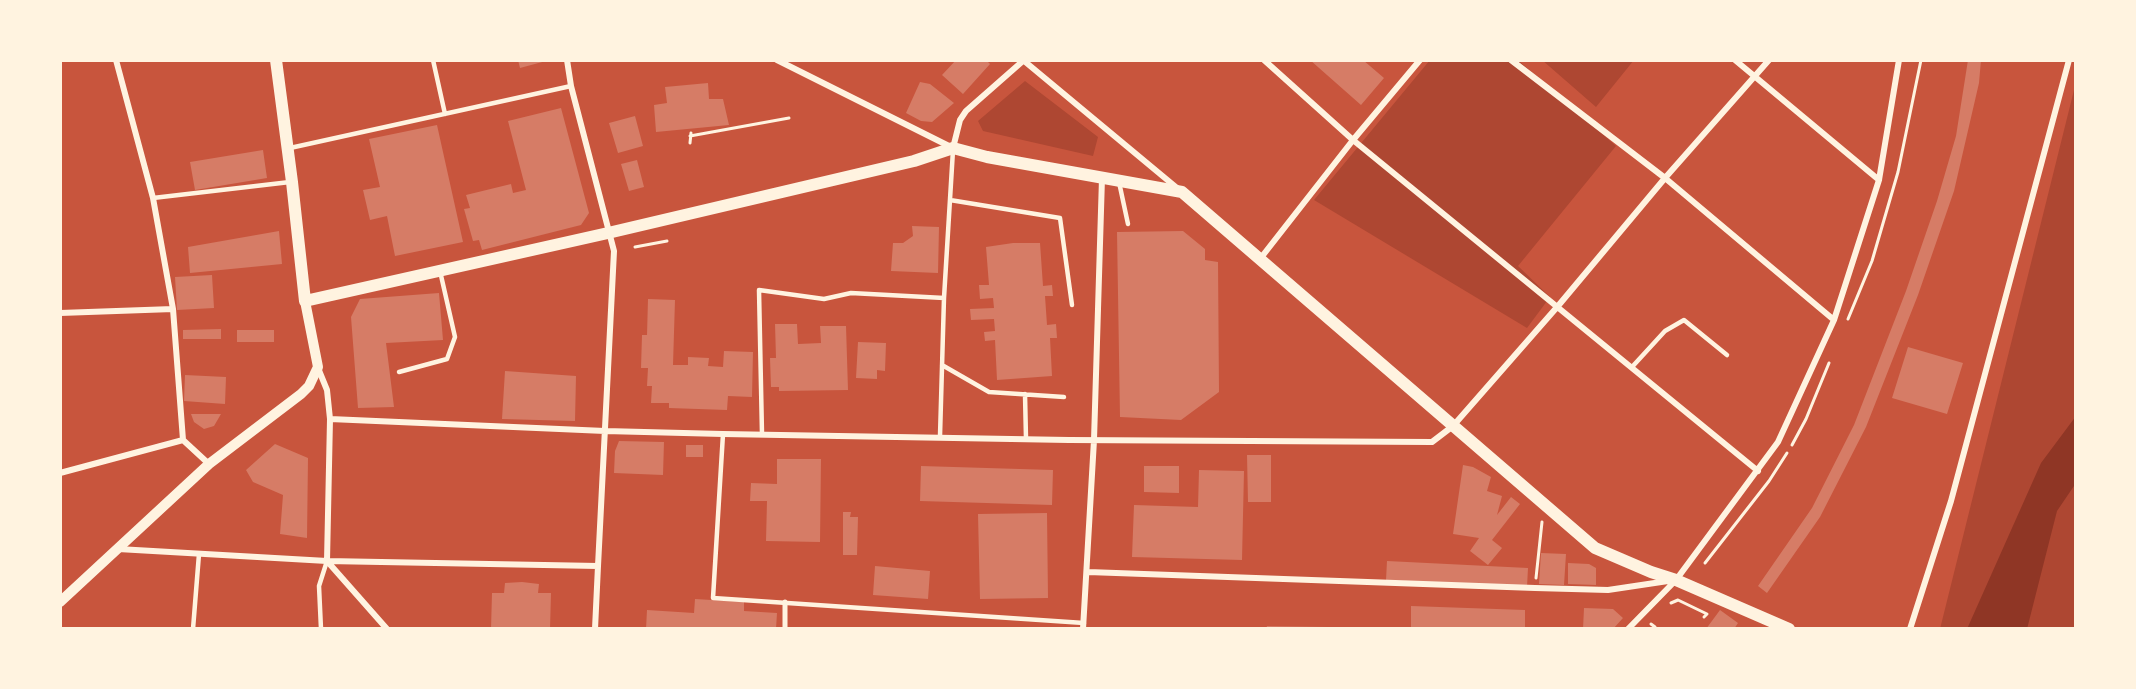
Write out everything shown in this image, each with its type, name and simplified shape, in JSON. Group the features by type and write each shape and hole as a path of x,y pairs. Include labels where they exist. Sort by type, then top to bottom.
{"main road":[{"path":"276,60 305,301 914,161 953,148 987,157 1182,192 1595,548 1789,629"}],"street":[{"path":"116,60 153,198 173,309 183,440 209,464"},
{"path":"567,60 571,86 614,251 595,629"},
{"path":"777,60 953,148 960,120 966,111 1023,60 1182,192"},
{"path":"1264,60 1353,140 1758,471"},
{"path":"1260,259 1353,140 1420,60"},
{"path":"1511,60 1665,178 1833,320"},
{"path":"1735,60 1879,180"},
{"path":"330,419 723,434 1094,440 1432,442 1453,426 1769,60"},
{"path":"1628,629 1676,580 1778,442 1833,320 1879,180 1899,60"},
{"path":"1910,629 1954,490 2069,60"},
{"path":"1084,626 1094,440 1102,178"},
{"path":"305,301 318,367 327,390 330,419 327,561 387,629"},
{"path":"60,313 173,309"},
{"path":"60,602 209,464 301,394 309,386 318,367"},
{"path":"60,473 183,440"},
{"path":"117,549 327,561 598,566"},
{"path":"1088,572 1608,590 1676,580"},
{"path":"785,603 785,629"}],"lane":[{"path":"433,60 445,114"},
{"path":"288,149 571,86"},
{"path":"940,436 944,298 953,148"},
{"path":"153,198 292,182"},
{"path":"1119,182 1128,224"},
{"path":"950,200 1060,218 1072,305"},
{"path":"399,372 447,359 455,338 440,269"},
{"path":"762,434 759,290 824,299 851,293 944,298"},
{"path":"1632,367 1665,331 1684,320 1727,355"},
{"path":"942,365 989,392 1064,397"},
{"path":"1025,394 1026,439"},
{"path":"723,434 713,598 1084,626"},
{"path":"193,629 199,554"},
{"path":"321,629 319,586 327,561"}],"path":[{"path":"690,143 690,134 789,118"},
{"path":"635,247 667,241"},
{"path":"1535,588 1544,506"},
{"path":"1670,603 1678,600 1707,614 1704,617"},
{"path":"1647,629 1652,627 1658,617"}],"shaded area":[{"path":"1430,60 1518,60 1616,146 1518,266 1550,297 1527,328 1314,200"},
{"path":"1542,60 1634,60 1596,107"},
{"path":"1025,81 1098,137 1093,156 983,131 978,121"},
{"path":"2074,90 2076,90 2076,629 1940,629"},
{"path":"2076,416 2076,483 2057,511 2027,629 1967,629 2041,463"}],"building":[{"path":"518,60 546,60 546,61 520,68"},
{"path":"956,60 986,60 990,64 963,94 942,75"},
{"path":"1310,60 1363,60 1384,78 1361,105"},
{"path":"1968,60 1981,60 1979,83 1954,191 1918,295 1866,427 1820,517 1767,593 1758,586 1812,508 1854,425 1906,291 1937,201 1956,136"},
{"path":"920,82 930,84 954,103 932,122 921,121 906,113"},
{"path":"708,83 709,99 723,99 729,125 656,132 654,105 667,103 665,87"},
{"path":"561,108 589,213 581,225 482,250 479,240 473,241 464,209 470,208 466,195 511,184 513,193 526,190 508,121"},
{"path":"635,116 643,146 618,153 609,123"},
{"path":"437,125 463,242 395,256 387,216 370,220 363,190 380,187 369,139"},
{"path":"263,150 267,178 195,190 190,162"},
{"path":"637,160 644,187 629,191 621,164"},
{"path":"912,226 939,227 938,273 891,271 893,243 903,243 913,236"},
{"path":"279,231 282,264 190,273 188,247"},
{"path":"1183,231 1205,249 1205,260 1218,262 1219,392 1181,420 1120,417 1117,232"},
{"path":"1013,243 1040,243 1043,286 1052,285 1053,296 1045,296 1047,325 1056,324 1057,338 1050,338 1052,376 997,380 995,340 985,341 984,332 995,331 994,319 971,320 970,309 994,308 993,298 980,299 979,285 989,285 986,247"},
{"path":"212,275 214,308 177,310 175,277"},
{"path":"439,293 443,340 386,343 394,407 358,408 351,317 360,299"},
{"path":"648,299 675,300 673,365 688,365 688,357 709,358 708,366 723,367 724,351 753,352 752,397 728,396 727,410 669,408 669,403 651,403 652,386 647,386 648,368 641,368 642,335 647,335"},
{"path":"775,324 797,324 798,344 821,343 820,326 846,326 848,390 779,391 779,387 771,387 770,358 776,358"},
{"path":"221,329 221,339 183,339 183,330"},
{"path":"237,330 274,330 274,342 237,342"},
{"path":"858,342 886,343 885,371 877,370 877,379 856,378"},
{"path":"1908,347 1963,363 1947,414 1892,398"},
{"path":"505,371 576,376 575,421 502,419"},
{"path":"185,375 226,377 225,404 184,401"},
{"path":"191,414 221,414 214,426 204,429 194,422"},
{"path":"619,441 664,442 663,475 614,473 615,451"},
{"path":"275,444 308,458 307,538 280,534 283,495 253,482 246,470"},
{"path":"686,445 703,445 703,457 686,457"},
{"path":"1247,455 1271,455 1271,502 1248,502"},
{"path":"777,459 821,459 820,542 766,541 767,501 750,501 751,483 777,484"},
{"path":"1463,465 1473,467 1491,477 1487,491 1502,496 1497,515 1511,497 1520,504 1492,540 1502,548 1488,565 1470,551 1479,538 1453,534"},
{"path":"921,466 1053,470 1052,505 920,501"},
{"path":"1144,466 1179,466 1179,493 1144,492"},
{"path":"1199,470 1244,471 1242,560 1132,557 1134,505 1198,507"},
{"path":"843,512 851,512 850,517 858,517 857,555 843,555"},
{"path":"1047,513 1048,598 980,599 978,514"},
{"path":"1541,553 1566,554 1564,585 1539,584"},
{"path":"1387,561 1528,568 1527,587 1386,580"},
{"path":"1568,563 1589,564 1596,568 1596,585 1568,584"},
{"path":"875,566 930,571 928,599 873,595"},
{"path":"505,583 539,584 538,593 551,593 550,629 491,629 492,593 504,593"},
{"path":"695,599 744,602 744,611 777,613 776,629 646,629 647,610 694,613"},
{"path":"1411,606 1525,610 1525,629 1411,629"},
{"path":"1584,608 1613,609 1623,618 1613,629 1583,629"},
{"path":"1720,610 1738,623 1734,629 1706,629"},
{"path":"1267,626 1328,627 1328,629 1266,629"}]}
